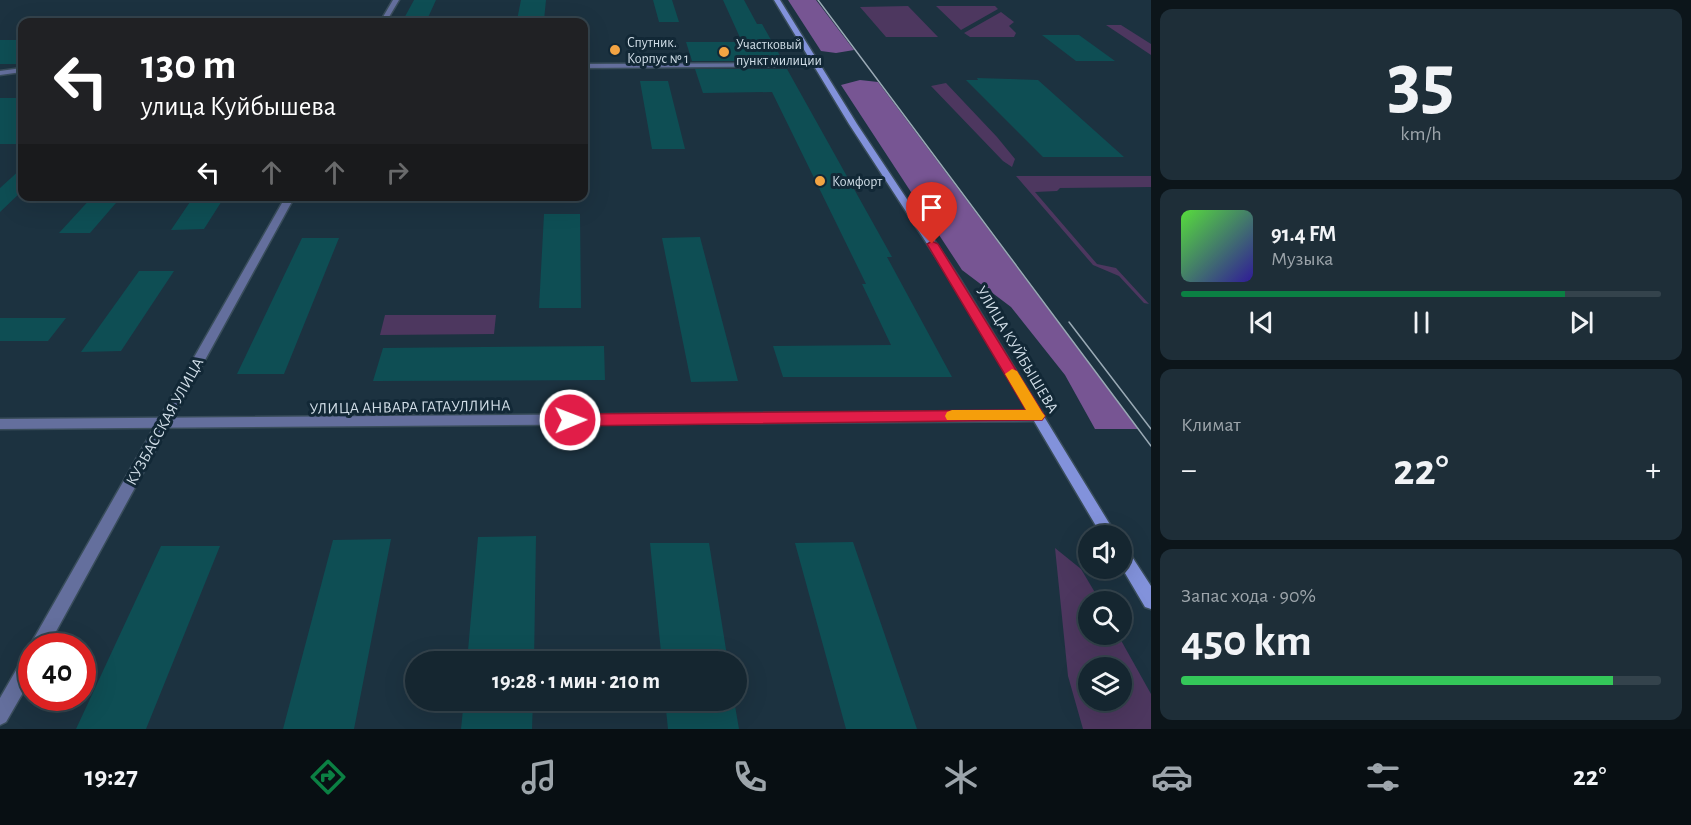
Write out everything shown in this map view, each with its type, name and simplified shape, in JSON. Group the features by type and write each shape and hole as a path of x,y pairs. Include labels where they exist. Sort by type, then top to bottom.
{"main road":[{"name":"УЛИЦА КУЙБЫШЕВА","path":"777,0 816,65 955,279 1103,525"},
{"path":"1132,570 1151,601"}],"street":[{"path":"385,18 396,0"},
{"path":"588,66 816,65"},
{"path":"0,73 18,71"},
{"name":"КУЗБАССКАЯ УЛИЦА","path":"46,633 288,201"},
{"name":"УЛИЦА АНВАРА ГАТАУЛЛИНА","path":"0,424 162,425 1037,416"},
{"path":"0,716 18,684"}],"shaded area":[{"path":"788,0 816,0 854,50 836,53 821,51"},
{"path":"908,6 938,37 886,37 860,7"},
{"path":"936,6 995,6 998,9 961,30"},
{"path":"1001,12 1014,22 1009,26 1016,33 1014,37 970,37 964,33"},
{"path":"1106,25 1121,25 1151,44 1151,55"},
{"path":"860,80 878,82 1138,429 1095,429 1065,375 1011,307 962,270 841,85"},
{"path":"946,83 1015,159 1012,167 1003,161 931,86"},
{"path":"1016,176 1151,176 1151,187 1060,188 1057,191 1035,192 1097,264 1116,268 1149,304 1144,303 1119,276 1093,265"},
{"path":"385,315 496,315 494,334 380,335"},
{"path":"1055,548 1078,567 1078,579 1087,579 1094,591 1078,591 1078,645 1124,645 1130,657 1078,657 1078,711 1132,711 1132,660 1151,694 1151,729 1083,729 1068,676"}],"building":[{"path":"414,0 436,0 428,18 404,18"},
{"path":"521,0 546,0 544,18 517,18"},
{"path":"653,0 672,0 679,22 659,22"},
{"path":"723,0 744,0 757,24 762,24 783,61 692,61 686,42 742,42"},
{"path":"1042,35 1079,35 1115,61 1076,61"},
{"path":"0,40 18,40 18,64 0,64"},
{"path":"695,69 787,69 892,257 887,257 952,377 783,377 773,346 891,345 862,284 866,284 772,92 703,93"},
{"path":"977,78 1038,80 1124,157 1043,157 966,80 978,80"},
{"path":"640,81 668,81 685,149 652,149"},
{"path":"0,98 18,98 18,144 0,144"},
{"path":"18,172 18,195 0,212 0,188"},
{"path":"88,201 118,201 90,233 59,233"},
{"path":"191,201 222,201 204,229 171,230"},
{"path":"544,214 580,214 581,308 539,308"},
{"path":"700,237 738,381 691,382 662,238"},
{"path":"302,238 339,238 284,374 237,374"},
{"path":"139,271 174,271 121,351 81,352"},
{"path":"0,318 66,318 48,341 0,341"},
{"path":"604,346 605,380 373,381 383,348"},
{"path":"536,536 534,651 468,651 478,537"},
{"path":"391,539 354,729 283,729 333,540"},
{"path":"853,542 917,729 846,729 795,543"},
{"path":"650,543 709,543 726,651 661,651"},
{"path":"161,546 220,546 146,729 76,729 84,711 96,711 96,686"},
{"path":"463,711 533,711 532,729 461,729"},
{"path":"666,711 736,711 739,729 668,729"}],"tram line":[{"path":"818,0 1151,446"},
{"path":"1069,322 1151,429"}],"slow traffic":[{"path":"952,416 1037,416 1012,374"}],"place":[{"name":"Спутник. Корпус № 1","path":"615,50"},
{"name":"Участковый пункт милиции","path":"724,52"},
{"name":"Комфорт","path":"820,181"}],"route":[{"path":"570,420 1037,416 932,244"}]}
